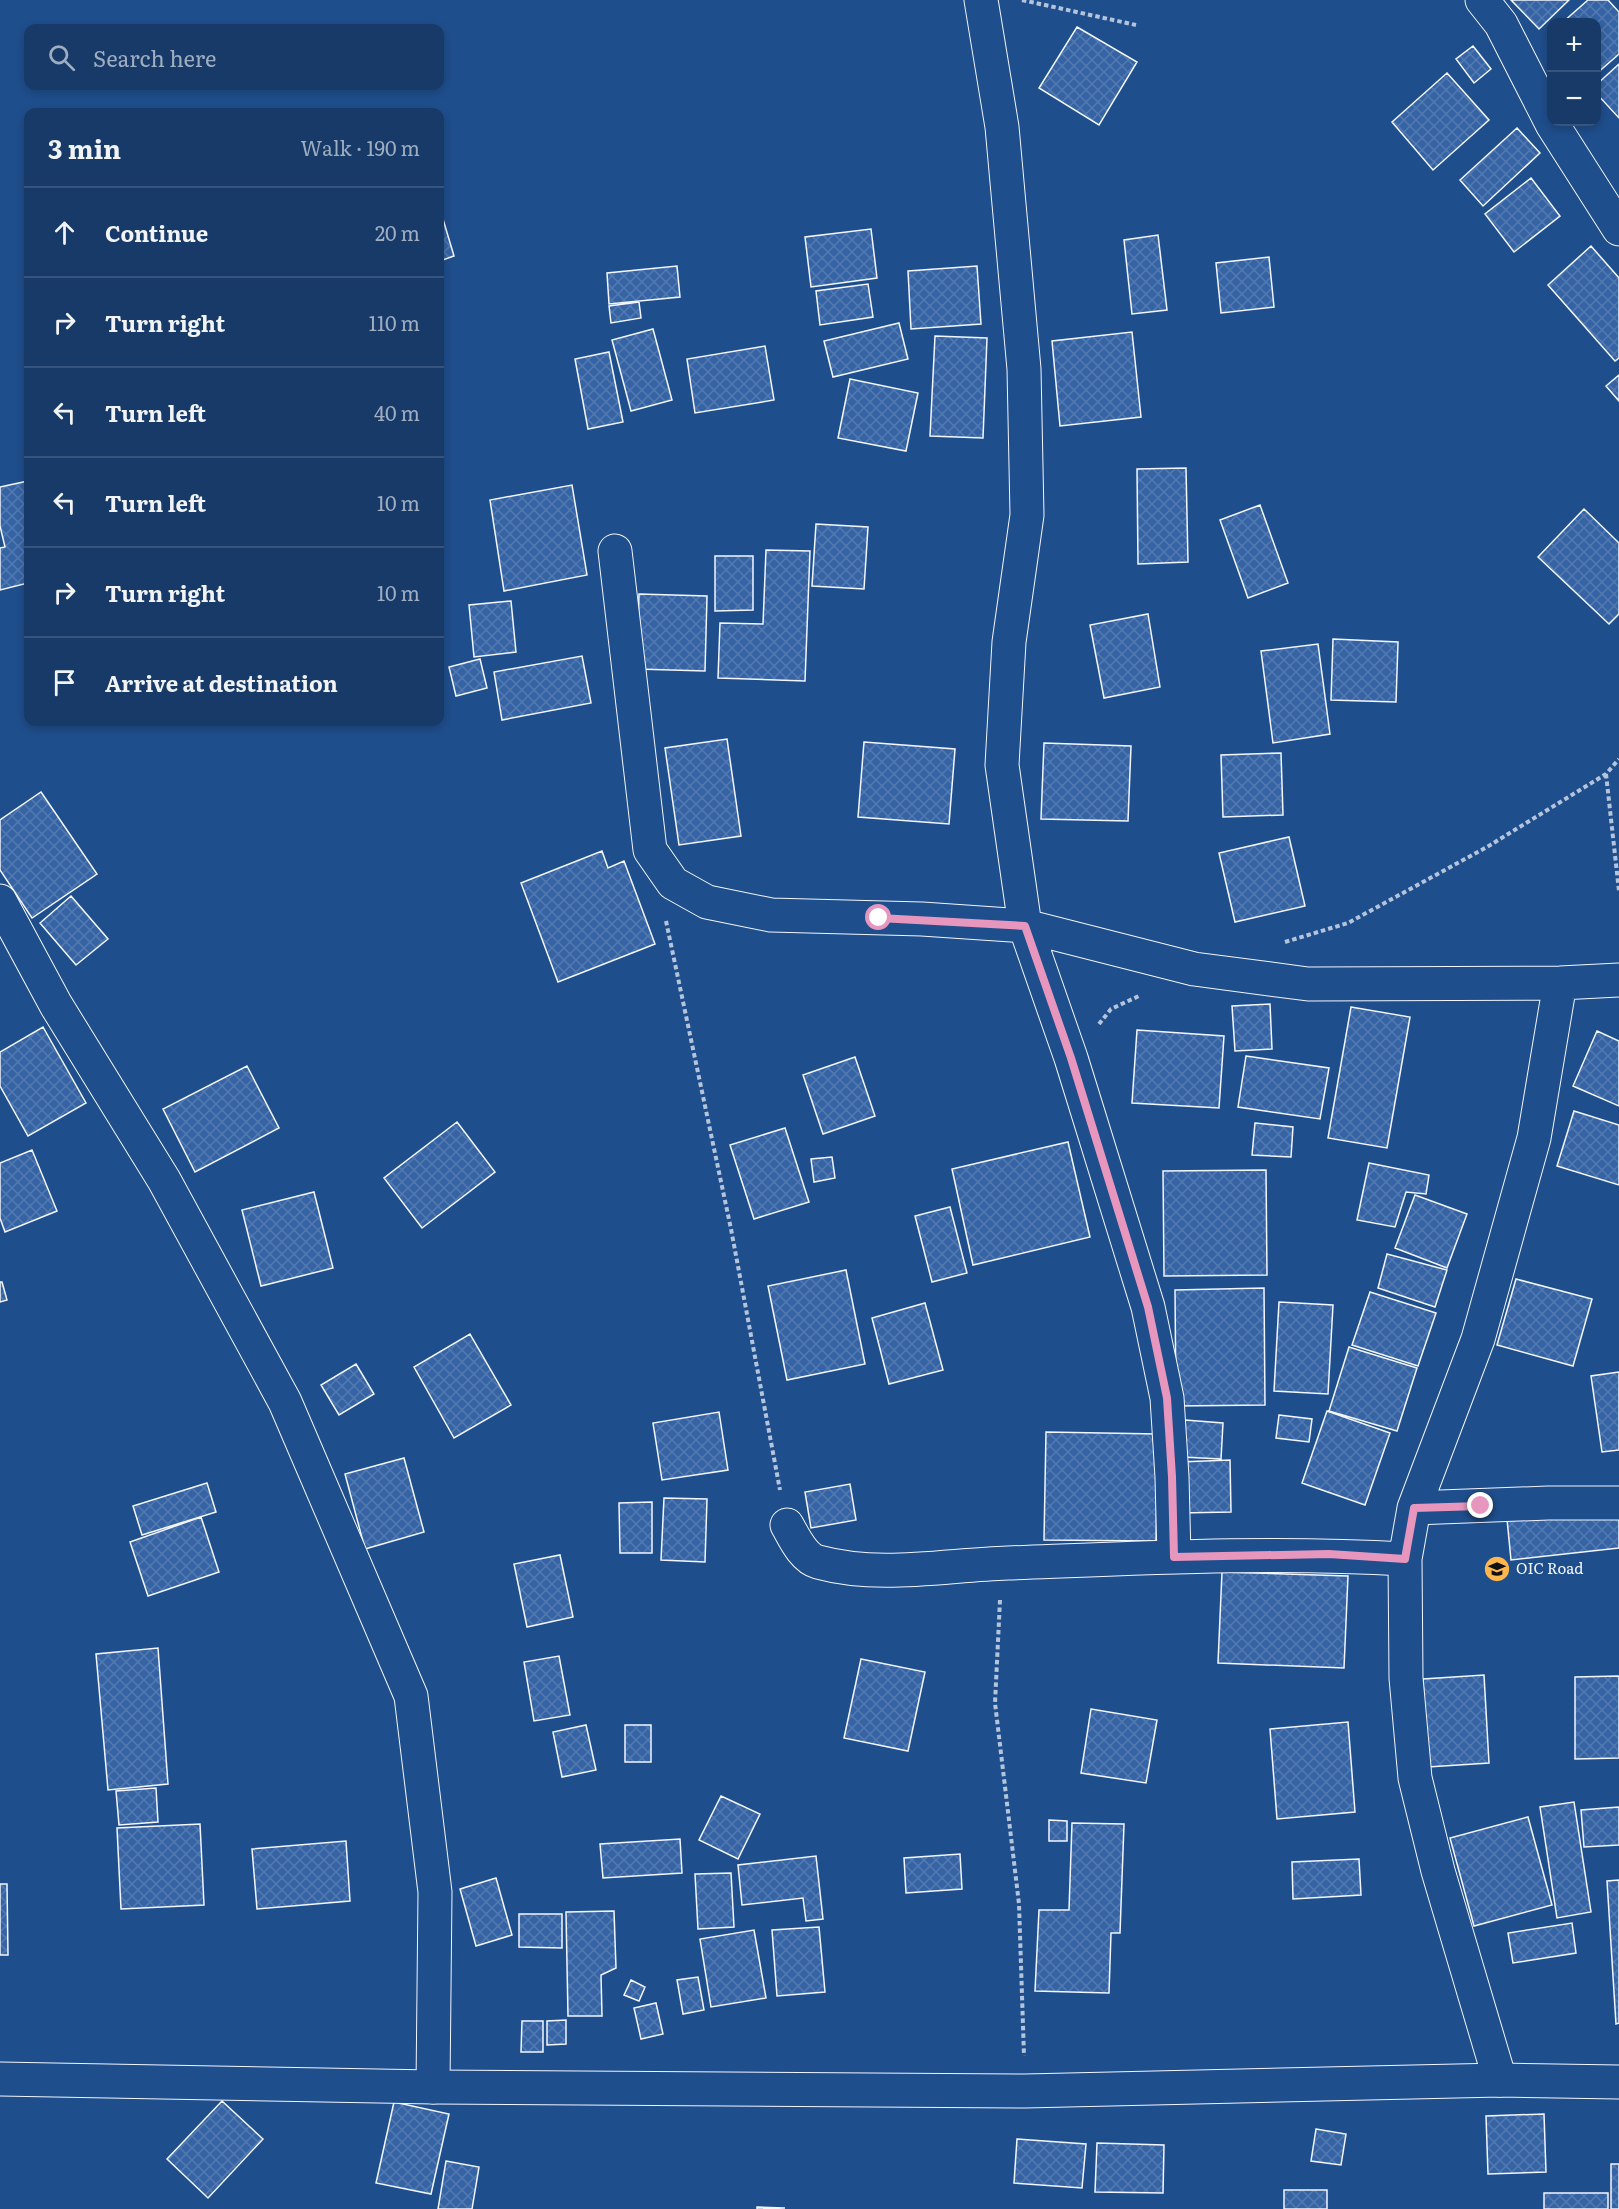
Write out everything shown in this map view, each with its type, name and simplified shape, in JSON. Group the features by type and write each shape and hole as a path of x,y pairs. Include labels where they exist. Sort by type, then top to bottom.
{"street":[{"path":"981,0 1002,127 1024,369 1027,515 1009,642 1002,765 1025,926 1071,1058 1148,1307 1167,1398 1174,1557"},
{"path":"1482,0 1501,24 1552,124 1619,229"},
{"path":"615,551 650,850 673,883 707,902 771,915 922,919 1025,926 1194,969 1308,984 1619,980"},
{"path":"0,901 56,1005 164,1180 285,1402 411,1696 435,1892 433,2088"},
{"path":"1500,2080 1438,1871 1415,1778 1406,1678 1405,1559 1414,1508 1478,1339 1534,1138 1560,982"},
{"path":"1414,1508 1619,1503"},
{"path":"786,1525 802,1550 815,1562 866,1571 1001,1563 1174,1557 1329,1554 1405,1559"},
{"path":"0,2079 433,2088 1025,2091 1500,2080 1619,2082"}],"path":[{"path":"1023,0 1136,25"},
{"path":"1282,943 1348,923 1487,847 1606,774 1619,759"},
{"path":"1606,774 1619,891"},
{"path":"665,919 731,1229 786,1525"},
{"path":"1071,1058 1111,1010 1142,994"},
{"path":"1001,1563 995,1703 1019,1904 1025,2091"}],"building":[{"path":"1511,0 1569,0 1550,18 1547,18 1547,21 1539,29"},
{"path":"1588,0 1608,0 1619,12 1619,54 1601,70 1601,18 1568,18"},
{"path":"1077,27 1137,62 1099,125 1039,88"},
{"path":"1473,46 1491,69 1474,83 1456,59"},
{"path":"1619,64 1619,118 1601,98 1601,80"},
{"path":"1447,73 1489,120 1433,170 1392,122"},
{"path":"1517,128 1540,153 1483,206 1460,180"},
{"path":"1531,178 1560,216 1514,252 1485,214"},
{"path":"444,222 454,256 444,260"},
{"path":"871,229 877,278 811,287 805,237"},
{"path":"1158,235 1167,310 1132,314 1124,240"},
{"path":"1591,246 1619,278 1619,358 1615,361 1548,285"},
{"path":"1269,257 1274,307 1221,313 1216,263"},
{"path":"677,266 680,297 609,304 607,273"},
{"path":"977,266 981,324 911,329 908,271"},
{"path":"868,284 873,317 820,325 816,291"},
{"path":"639,302 641,318 611,323 609,306"},
{"path":"899,323 908,359 833,377 824,341"},
{"path":"653,329 672,400 631,411 612,340"},
{"path":"1132,332 1141,417 1060,426 1052,341"},
{"path":"935,336 987,338 983,438 930,436"},
{"path":"765,346 774,400 695,413 687,359"},
{"path":"609,352 623,422 588,429 575,359"},
{"path":"1619,375 1619,401 1606,386"},
{"path":"850,379 918,393 906,451 838,438"},
{"path":"1186,468 1188,562 1138,564 1137,469"},
{"path":"24,482 24,584 0,590 0,548 5,547 0,526 0,487"},
{"path":"572,485 587,575 504,591 490,500"},
{"path":"1260,505 1288,583 1248,598 1220,520"},
{"path":"1584,509 1619,543 1619,614 1609,624 1538,557"},
{"path":"816,524 868,527 864,589 812,586"},
{"path":"766,550 810,551 805,681 718,678 720,623 763,624"},
{"path":"715,556 753,556 753,610 715,611"},
{"path":"639,594 707,596 705,671 637,669"},
{"path":"511,601 516,652 474,657 469,605"},
{"path":"1148,614 1160,687 1104,698 1090,625"},
{"path":"1333,639 1398,642 1396,702 1331,700"},
{"path":"1318,644 1330,734 1273,743 1261,651"},
{"path":"582,656 591,703 502,720 494,672"},
{"path":"480,659 487,688 456,696 449,667"},
{"path":"727,739 741,836 679,845 665,748"},
{"path":"864,742 955,749 949,824 858,817"},
{"path":"1044,743 1131,746 1128,821 1041,819"},
{"path":"1281,753 1283,815 1223,817 1221,755"},
{"path":"41,792 97,874 32,918 0,870 0,820"},
{"path":"1289,837 1305,906 1235,922 1219,853"},
{"path":"602,851 608,868 624,861 655,944 558,982 521,883"},
{"path":"71,896 108,939 76,965 40,923"},
{"path":"1270,1004 1272,1049 1235,1051 1232,1006"},
{"path":"1351,1007 1410,1017 1387,1148 1328,1138"},
{"path":"43,1027 86,1103 28,1136 0,1086 0,1052"},
{"path":"1137,1030 1224,1036 1219,1108 1132,1103"},
{"path":"1597,1031 1619,1041 1619,1106 1573,1086"},
{"path":"1246,1056 1329,1068 1320,1119 1238,1107"},
{"path":"855,1057 875,1116 823,1134 803,1075"},
{"path":"247,1066 279,1128 195,1172 163,1109"},
{"path":"1574,1111 1619,1125 1619,1185 1557,1166"},
{"path":"457,1122 495,1172 422,1228 384,1178"},
{"path":"1255,1123 1293,1127 1291,1157 1252,1155"},
{"path":"785,1128 809,1202 754,1219 730,1145"},
{"path":"1068,1142 1090,1237 973,1265 952,1169"},
{"path":"32,1150 57,1211 5,1232 0,1218 0,1163"},
{"path":"832,1157 835,1178 814,1182 811,1159"},
{"path":"1369,1163 1429,1175 1426,1194 1406,1192 1395,1227 1357,1220"},
{"path":"1266,1170 1267,1275 1164,1276 1163,1171"},
{"path":"314,1192 333,1268 261,1286 242,1210"},
{"path":"1415,1195 1467,1214 1447,1268 1395,1248"},
{"path":"950,1207 967,1273 932,1282 915,1216"},
{"path":"1387,1254 1447,1270 1435,1307 1378,1288"},
{"path":"846,1270 865,1364 787,1380 768,1286"},
{"path":"1516,1279 1592,1299 1573,1366 1497,1345"},
{"path":"0,1282 2,1282 7,1300 0,1302"},
{"path":"1264,1288 1265,1405 1176,1406 1175,1290"},
{"path":"1370,1292 1436,1313 1418,1366 1352,1345"},
{"path":"1279,1302 1333,1305 1328,1394 1274,1391"},
{"path":"925,1303 943,1370 889,1384 872,1318"},
{"path":"470,1334 511,1405 454,1438 414,1367"},
{"path":"1349,1347 1417,1368 1397,1431 1329,1411"},
{"path":"356,1364 374,1394 339,1415 321,1385"},
{"path":"1619,1372 1619,1450 1602,1452 1591,1376"},
{"path":"1327,1411 1390,1433 1365,1505 1302,1483"},
{"path":"719,1412 728,1470 662,1480 653,1423"},
{"path":"1279,1415 1312,1419 1309,1442 1276,1438"},
{"path":"1185,1420 1223,1423 1221,1459 1182,1457"},
{"path":"1046,1432 1158,1434 1156,1541 1044,1540"},
{"path":"404,1458 424,1532 365,1549 345,1474"},
{"path":"1230,1460 1231,1512 1180,1513 1179,1462"},
{"path":"207,1483 216,1512 142,1535 133,1506"},
{"path":"850,1484 856,1520 811,1528 805,1492"},
{"path":"664,1498 707,1499 705,1562 661,1560"},
{"path":"652,1502 652,1553 620,1553 619,1503"},
{"path":"1619,1506 1619,1548 1511,1560 1507,1519"},
{"path":"201,1517 219,1572 148,1596 130,1542"},
{"path":"560,1555 573,1617 527,1627 514,1564"},
{"path":"1222,1572 1348,1576 1344,1668 1218,1663"},
{"path":"158,1648 168,1784 108,1790 96,1654"},
{"path":"559,1656 570,1715 534,1721 524,1662"},
{"path":"861,1659 925,1672 908,1751 844,1738"},
{"path":"1484,1675 1489,1763 1428,1767 1423,1679"},
{"path":"1619,1676 1619,1758 1575,1759 1575,1677"},
{"path":"1091,1709 1157,1720 1146,1783 1081,1773"},
{"path":"1348,1722 1355,1812 1277,1819 1270,1729"},
{"path":"586,1725 596,1770 562,1777 553,1732"},
{"path":"625,1725 651,1725 651,1762 625,1762"},
{"path":"156,1788 158,1822 119,1825 116,1791"},
{"path":"721,1796 760,1814 738,1859 699,1840"},
{"path":"1574,1802 1591,1912 1557,1918 1540,1807"},
{"path":"1619,1807 1619,1845 1584,1847 1581,1810"},
{"path":"1528,1817 1552,1905 1474,1926 1450,1838"},
{"path":"1049,1820 1067,1821 1067,1841 1049,1841"},
{"path":"1072,1823 1124,1824 1120,1933 1111,1933 1109,1993 1035,1991 1039,1910 1069,1910"},
{"path":"200,1824 204,1905 121,1909 117,1828"},
{"path":"680,1839 682,1873 603,1878 600,1844"},
{"path":"346,1841 350,1901 257,1909 252,1849"},
{"path":"960,1854 962,1889 906,1893 904,1858"},
{"path":"816,1856 823,1919 806,1921 803,1898 742,1905 738,1865"},
{"path":"1359,1859 1361,1895 1293,1899 1292,1862"},
{"path":"731,1873 734,1927 698,1929 695,1874"},
{"path":"496,1878 512,1935 476,1946 460,1889"},
{"path":"1619,1880 1619,2023 1616,2024 1607,1881"},
{"path":"0,1884 7,1884 8,1955 0,1955"},
{"path":"614,1911 616,1968 601,1975 602,2016 568,2016 566,1912"},
{"path":"519,1914 562,1914 562,1948 519,1947"},
{"path":"1572,1923 1576,1953 1513,1963 1508,1933"},
{"path":"819,1927 825,1992 777,1996 772,1930"},
{"path":"754,1930 766,1998 711,2007 700,1939"},
{"path":"698,1977 704,2010 683,2014 677,1980"},
{"path":"631,1980 645,1987 639,2001 624,1995"},
{"path":"656,2003 663,2034 641,2039 634,2008"},
{"path":"566,2020 566,2044 547,2045 547,2021"},
{"path":"522,2021 543,2021 543,2052 521,2052"},
{"path":"222,2101 263,2139 208,2198 167,2159"},
{"path":"394,2102 449,2114 431,2194 376,2183"},
{"path":"1544,2114 1546,2172 1488,2174 1486,2116"},
{"path":"1316,2129 1346,2134 1341,2165 1311,2161"},
{"path":"1017,2139 1086,2144 1082,2188 1014,2183"},
{"path":"1097,2143 1164,2145 1163,2193 1095,2192"},
{"path":"446,2161 479,2167 472,2209 438,2209"},
{"path":"1611,2164 1619,2164 1619,2209 1611,2209"},
{"path":"1284,2190 1327,2190 1327,2209 1284,2209"},
{"path":"1544,2193 1608,2193 1608,2209 1544,2209"},
{"path":"757,2207 785,2208 757,2209"}],"place":[{"name":"OIC Road","path":"1497,1569"}],"route":[{"path":"879,918 1025,926 1071,1058 1148,1307 1167,1398 1174,1557 1329,1554 1405,1559 1414,1508 1481,1506"}]}
